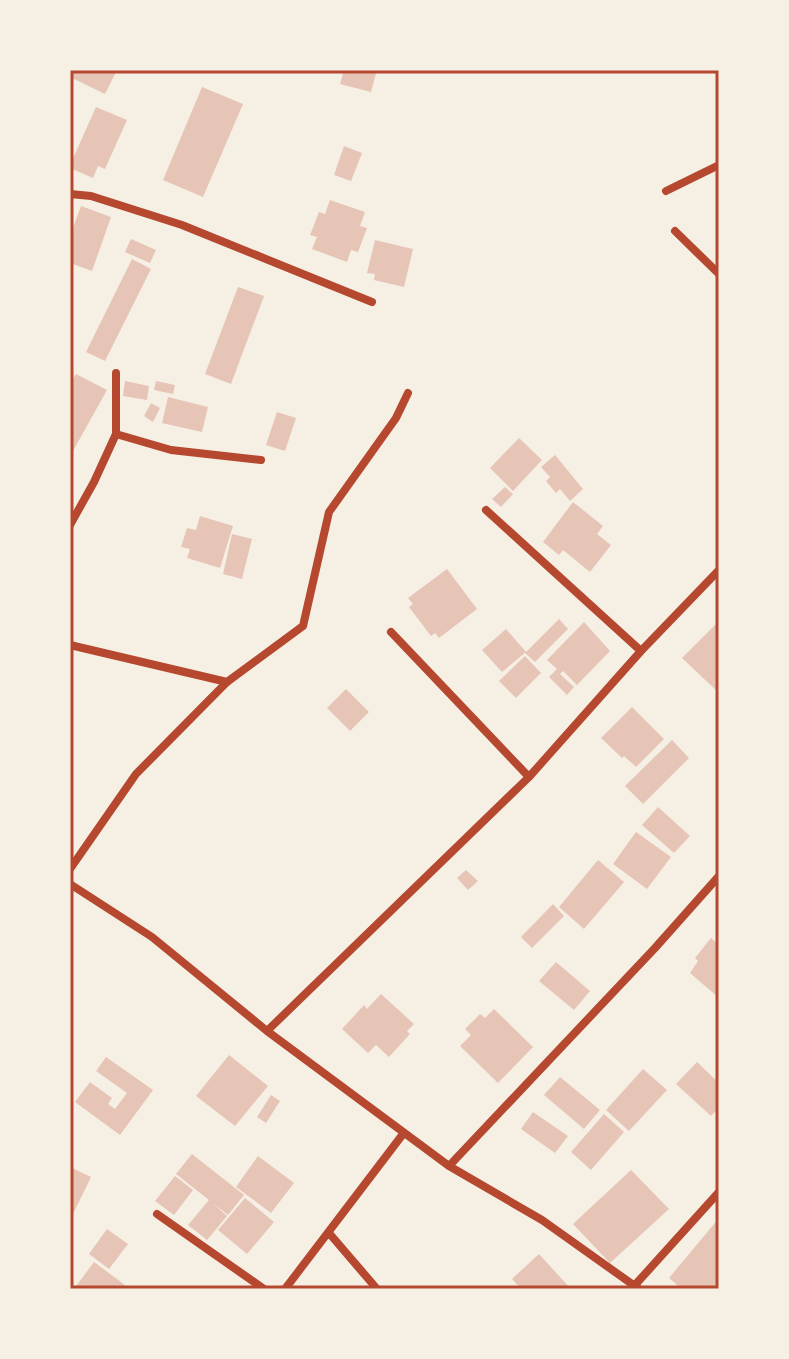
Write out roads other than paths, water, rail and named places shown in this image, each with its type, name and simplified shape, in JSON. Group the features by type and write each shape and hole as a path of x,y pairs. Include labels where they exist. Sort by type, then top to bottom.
{"street":[{"path":"666,191 719,165"},
{"path":"70,194 91,196 182,225 372,302"},
{"path":"675,231 719,274"},
{"path":"70,525 116,434 116,373"},
{"path":"70,869 136,774 227,682 303,626 329,512 396,418 408,393"},
{"path":"116,434 171,450 261,460"},
{"path":"486,510 641,651"},
{"path":"267,1031 529,777 641,651 719,570"},
{"path":"391,632 529,777"},
{"path":"70,645 227,682"},
{"path":"449,1166 719,876"},
{"path":"70,884 152,937 267,1031 403,1134 449,1166 542,1220 637,1287 719,1192"},
{"path":"285,1289 403,1134"},
{"path":"157,1214 264,1289"},
{"path":"329,1233 377,1289"}]}
